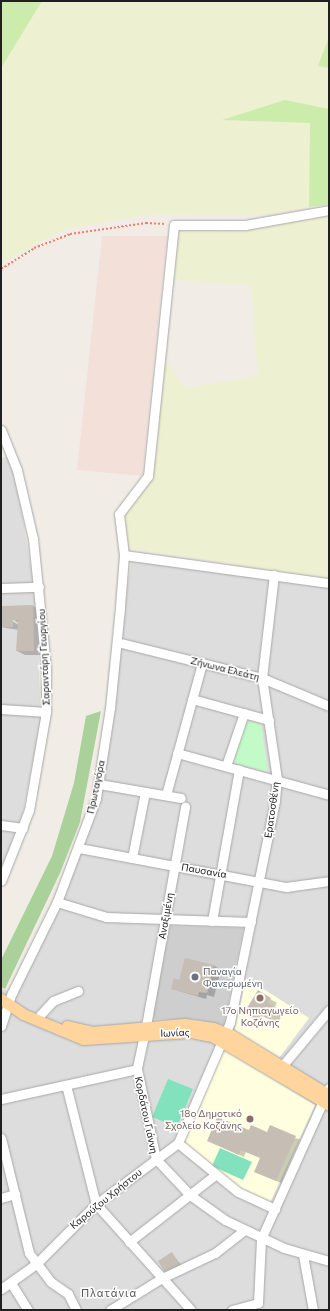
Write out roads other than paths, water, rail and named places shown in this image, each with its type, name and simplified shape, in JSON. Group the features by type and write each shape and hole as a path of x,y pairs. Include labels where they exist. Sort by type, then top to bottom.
{"main road":[{"name":"Ιωνίας","path":"6,1002 84,1031 145,1030"},
{"name":"Ιωνίας","path":"6,1002 24,1014 83,1039 194,1024 223,1036 279,1070 327,1096"}],"street":[{"name":"Πρωταγόρα","path":"1,1026 6,1002 12,993 57,902 79,848 99,784 117,642 124,555 119,514 144,485 151,461 174,225 245,225 329,210"},
{"name":"Σαραντάρη Γεωργίου","path":"1,430 24,494 39,588 46,712 23,828 1,881"},
{"path":"124,555 329,583"},
{"name":"Ερατοσθένη","path":"178,1143 223,1036 260,881 276,779 262,678 274,575"},
{"path":"1,588 39,588"},
{"name":"Ζήνωνα Ελεάτη","path":"117,642 262,678 329,706"},
{"path":"166,795 202,663"},
{"path":"192,699 269,720"},
{"path":"1,709 46,712"},
{"path":"226,766 244,713"},
{"path":"177,753 276,779 329,795"},
{"path":"212,921 239,769"},
{"path":"99,784 180,798"},
{"path":"132,858 145,792"},
{"name":"Αναξιμένη","path":"145,1030 185,806"},
{"path":"1,825 23,828"},
{"name":"Παυσανία","path":"79,848 220,873 294,888 329,881"},
{"path":"57,902 106,917 251,922"},
{"path":"40,1015 53,1001 78,991"},
{"path":"279,1070 329,1010"},
{"name":"Κορδάτου Γιάννη","path":"145,1030 137,1069 156,1160 190,1195 244,1230 261,1239 303,1254 329,1261"},
{"path":"1,1100 137,1069"},
{"path":"66,1085 96,1204 128,1242 191,1310"},
{"path":"233,1310 258,1303 261,1239 327,1096"},
{"path":"1,1138 29,1253 51,1282 68,1294 76,1310"},
{"path":"178,1143 215,1175 238,1192 275,1209"},
{"name":"Καρούζου Χρήστου","path":"1,1290 36,1264 96,1204 178,1143"},
{"path":"128,1242 215,1175"},
{"path":"1,1198 15,1194"},
{"path":"110,1310 162,1278 215,1253 244,1230"},
{"path":"303,1254 313,1310"},
{"path":"11,1283 28,1310"},
{"path":"128,1300 130,1310"}],"place":[{"name":"Παναγία Φανερωμένη","path":"195,977"},
{"name":"17ο Νηπιαγωγείο Κοζάνης","path":"260,998"},
{"name":"18ο Δημοτικό Σχολείο Κοζάνης","path":"250,1119"}],"district":[{"name":"Πλατάνια","path":"109,1293"}]}
